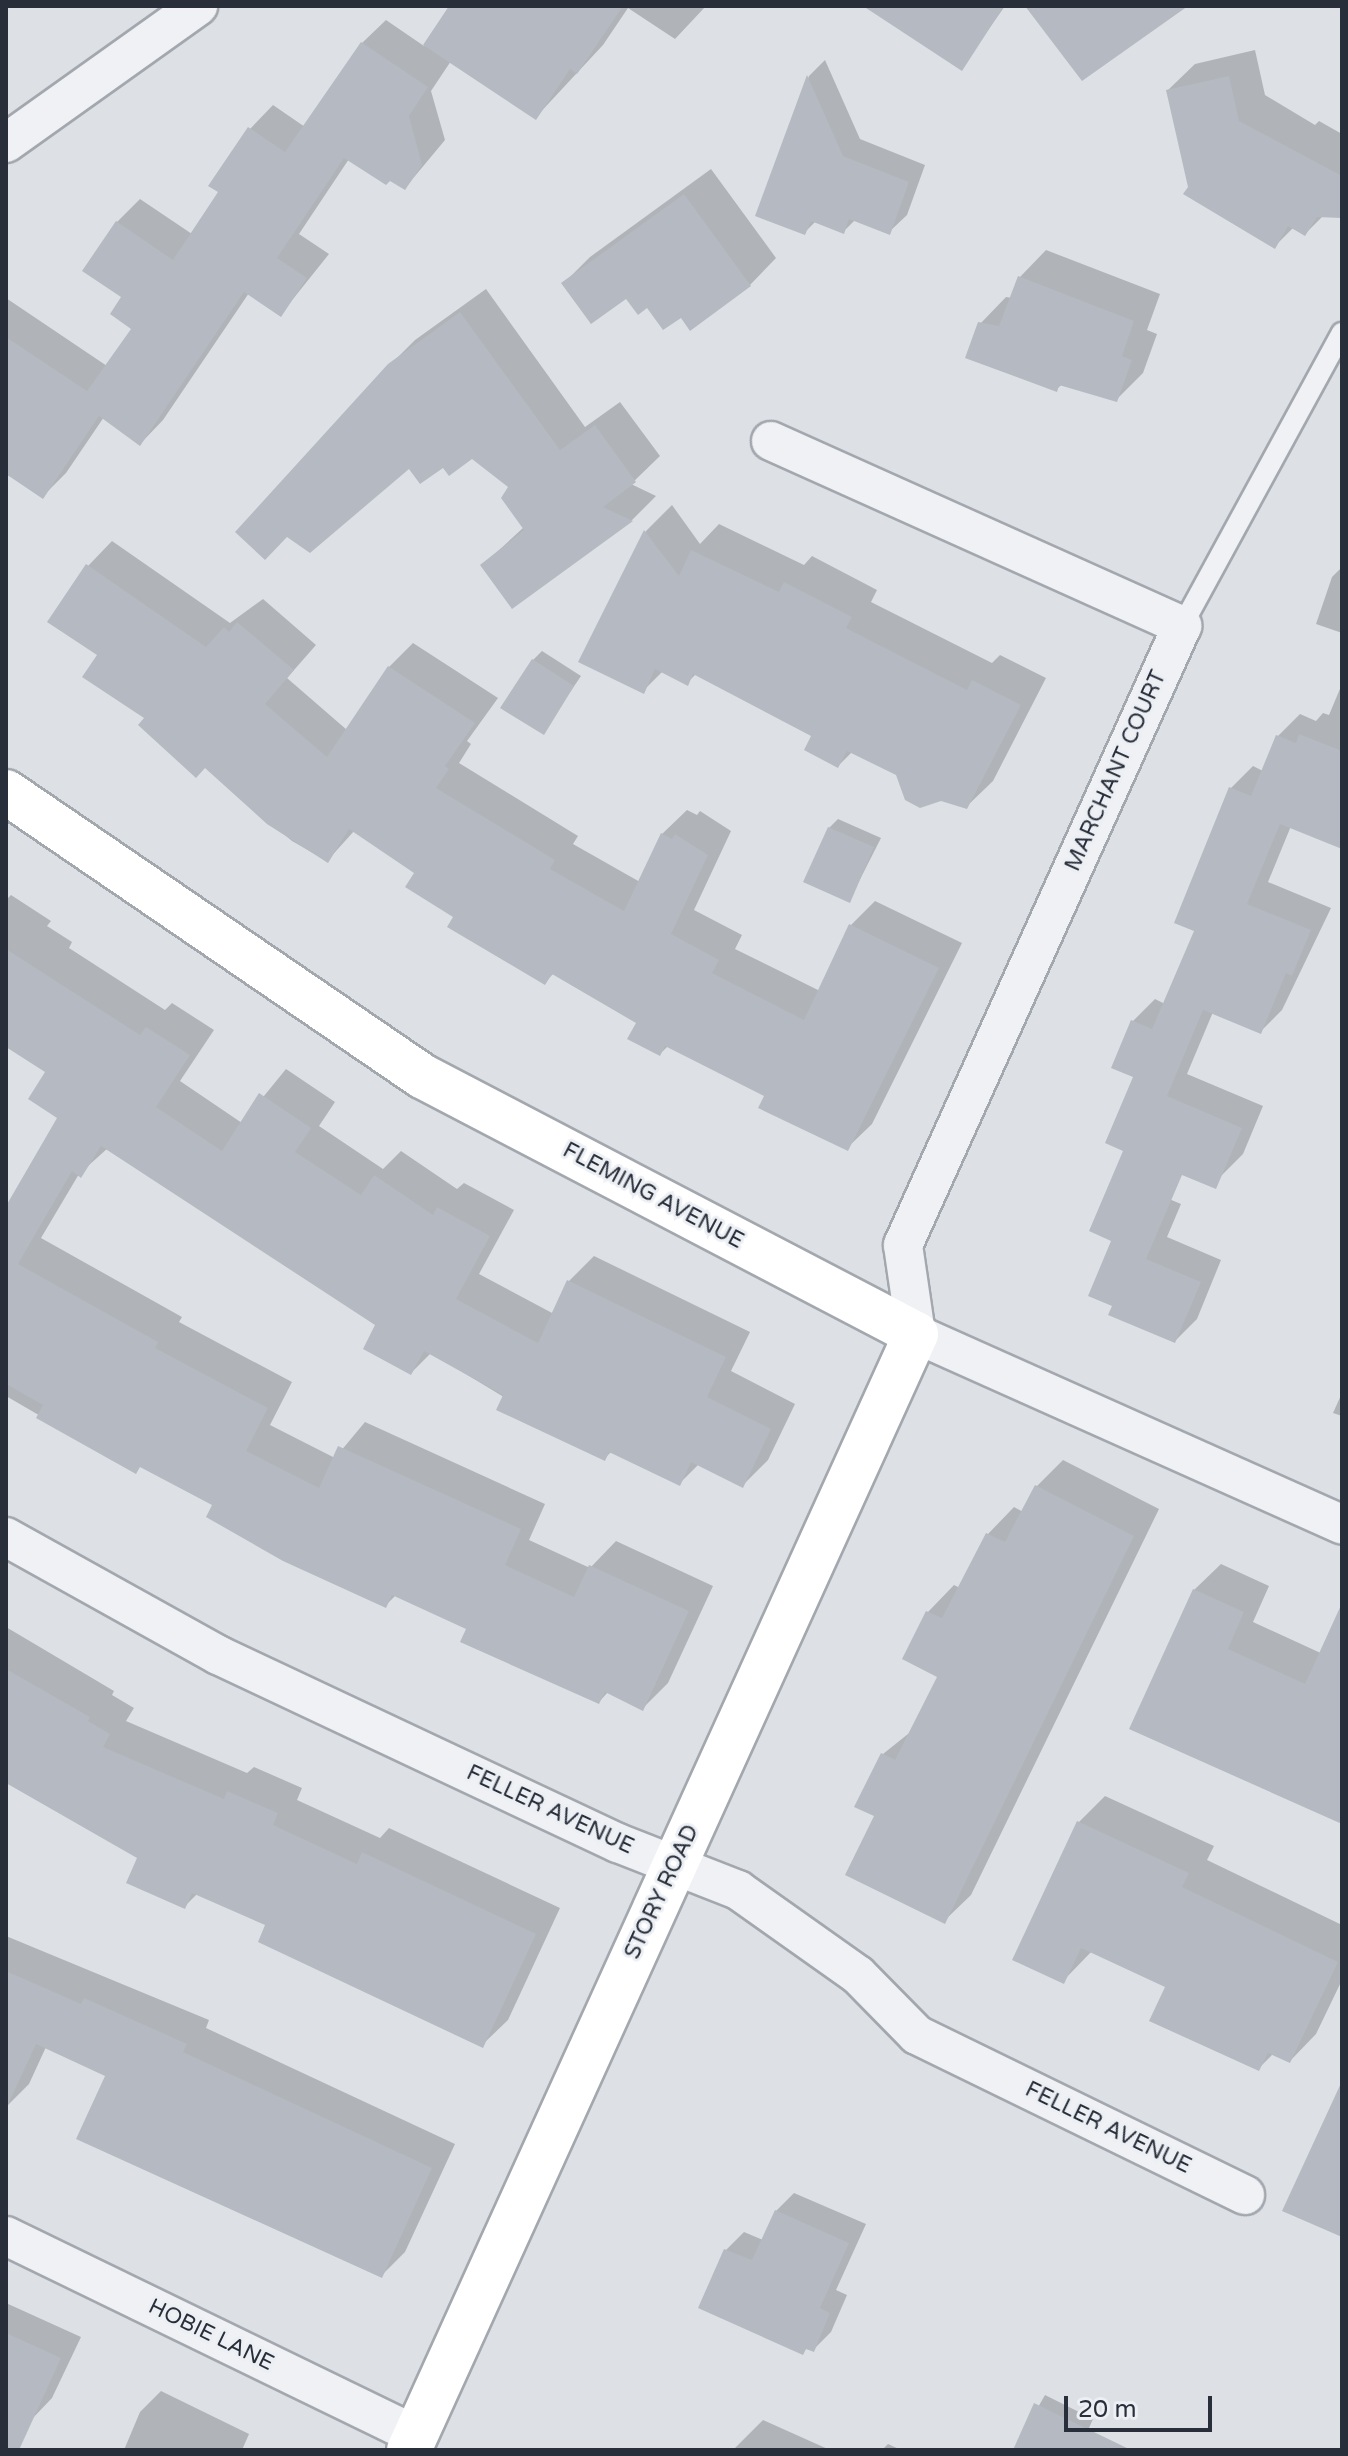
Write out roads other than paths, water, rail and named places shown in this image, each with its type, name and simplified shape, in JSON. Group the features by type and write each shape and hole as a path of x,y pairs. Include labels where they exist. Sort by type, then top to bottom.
{"street":[{"path":"6,143 198,6"},
{"path":"771,441 1182,626"},
{"name":"MARCHANT COURT","path":"916,1334 903,1245 1182,626"},
{"name":"FLEMING AVENUE","path":"6,792 422,1076 916,1334 1342,1525"},
{"name":"STORY ROAD","path":"412,2442 916,1334"},
{"name":"FELLER AVENUE","path":"6,1537 218,1655 750,1899 858,1975 917,2035 1245,2195"},
{"name":"HOBIE LANE","path":"6,2236 412,2442"}],"lane":[{"path":"1182,626 1342,333"}]}
